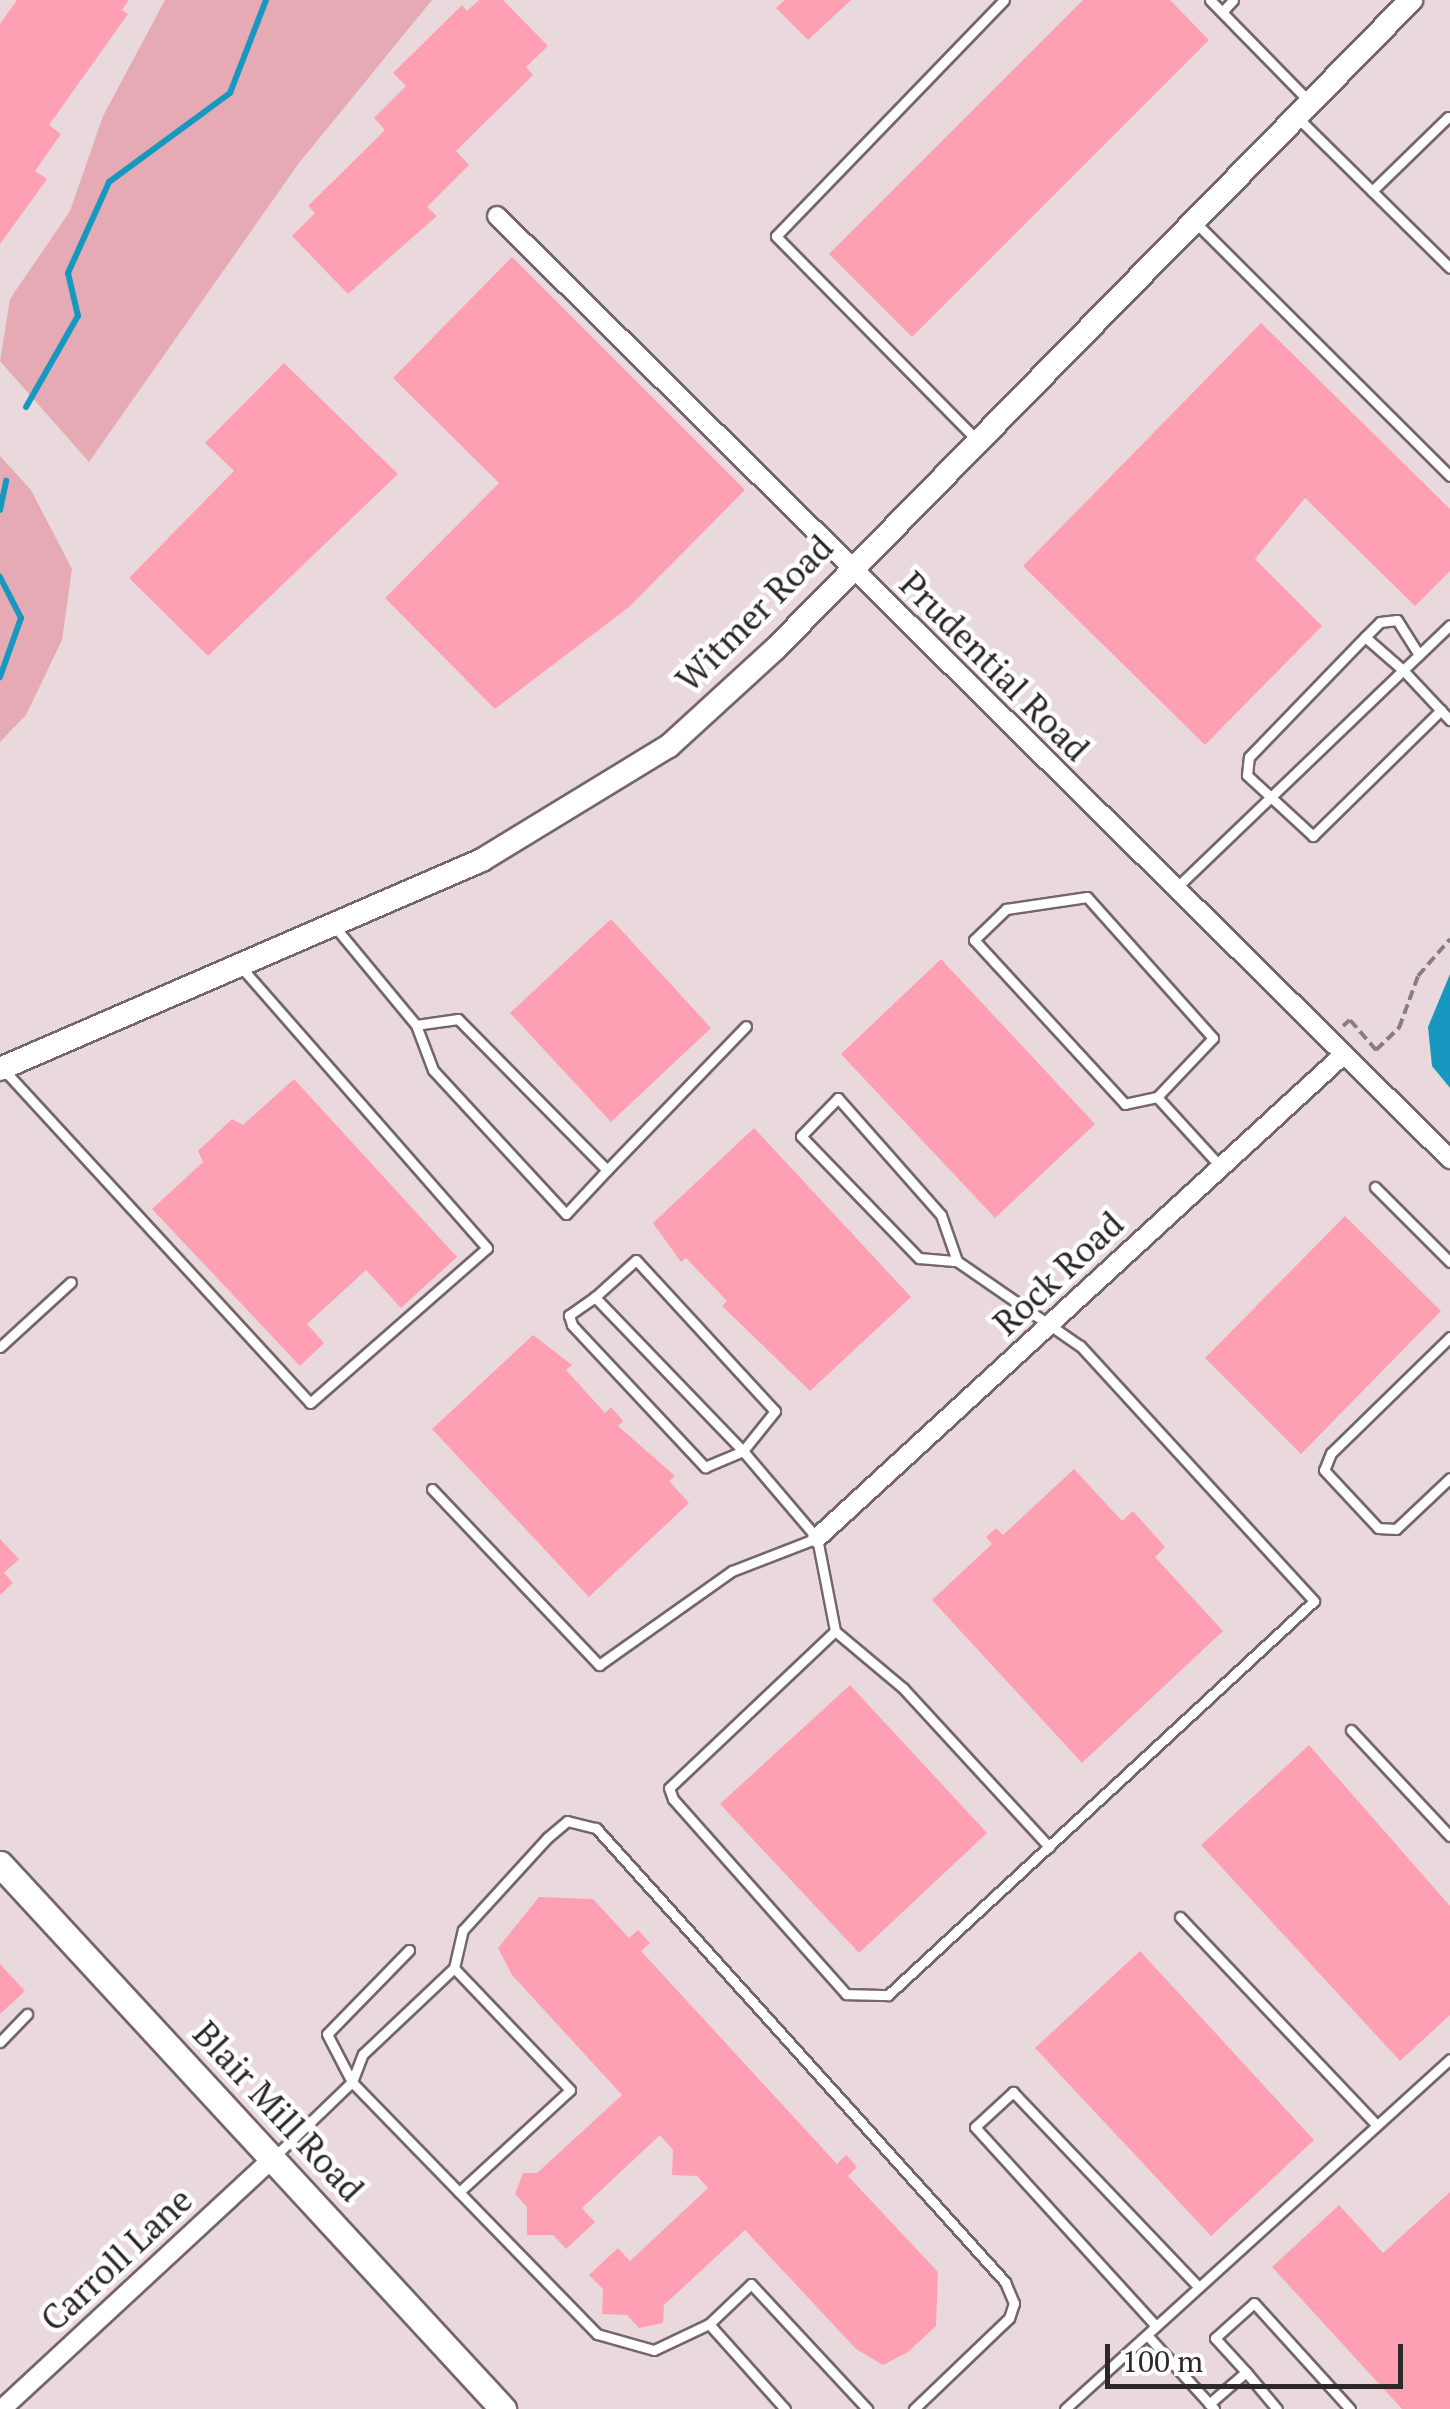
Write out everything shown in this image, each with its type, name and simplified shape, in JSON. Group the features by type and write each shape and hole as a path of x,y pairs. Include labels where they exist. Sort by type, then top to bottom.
{"main road":[{"name":"Blair Mill Road","path":"0,1864 275,2156 503,2409"}],"street":[{"name":"Witmer Road","path":"2,1068 334,928 482,860 669,746 775,649 848,568 1411,0"},
{"name":"Prudential Road","path":"497,216 848,568 1450,1159"},
{"name":"Rock Road","path":"817,1538 1343,1055"},
{"name":"Carroll Lane","path":"2,2409 275,2156"}],"lane":[{"path":"976,439 776,236 1004,0"},
{"path":"1210,0 1372,191 1450,268"},
{"path":"1222,12 1233,0"},
{"path":"1372,191 1448,117"},
{"path":"1193,220 1450,476"},
{"path":"1418,655 1397,620 1380,622 1249,756 1247,774 1313,836 1441,710"},
{"path":"1175,889 1450,625"},
{"path":"1366,637 1404,670 1450,720"},
{"path":"1087,898 1213,1038 1157,1097 1125,1104 974,940 1006,909 1087,898"},
{"path":"334,928 416,1025 434,1070 566,1214 746,1026"},
{"path":"2,1068 310,1404 488,1248 241,967"},
{"path":"416,1025 458,1019 607,1170"},
{"path":"1157,1097 1221,1167"},
{"path":"835,1631 669,1788 846,1994 888,1995 1314,1601 1080,1346 957,1262 920,1258 800,1136 838,1098 941,1215 957,1262"},
{"path":"1374,1187 1450,1262"},
{"path":"636,1260 775,1411 743,1451 705,1467 572,1325 569,1315 636,1260"},
{"path":"0,1347 70,1282"},
{"path":"594,1297 743,1451 817,1538 835,1631 903,1688 1049,1847"},
{"path":"1450,1354 1446,1341 1330,1453 1324,1470 1378,1528 1396,1529 1450,1478"},
{"path":"432,1489 599,1665 732,1570 817,1538"},
{"path":"1351,1730 1450,1836"},
{"path":"275,2156 352,2082 363,2054 454,1968 462,1930 547,1838 567,1821 596,1828 1005,2282 1014,2303 1009,2318 914,2409"},
{"path":"1180,1917 1376,2126"},
{"path":"408,1950 327,2034 352,2082 597,2334 654,2350 709,2324 750,2284 867,2409"},
{"path":"454,1968 570,2090 459,2192"},
{"path":"0,2042 27,2014"},
{"path":"1065,2409 1450,2059"},
{"path":"1156,2326 976,2126 1013,2092 1199,2287"},
{"path":"1277,2409 1214,2338 1254,2303 1350,2409"},
{"path":"709,2324 785,2409"},
{"path":"1147,2335 1212,2406 1246,2372"}],"path":[{"path":"1350,1020 1376,1050 1399,1028 1418,976 1450,939"}],"shaded area":[{"path":"165,0 432,0 299,163 89,462 0,361 10,299 70,211 103,116"},
{"path":"0,456 31,490 72,569 62,640 26,715 0,742"}],"water":[{"path":"1450,974 1450,1088 1432,1066 1428,1027"}],"building":[{"path":"17,0 129,0 122,10 128,14 49,125 61,134 35,171 47,179 0,244 0,24"},
{"path":"479,0 503,0 548,46 526,67 533,75 456,151 469,165 427,207 437,216 348,294 292,236 315,213 308,206 385,130 374,118 406,86 393,73 462,5 467,11"},
{"path":"785,0 851,0 808,40 776,8"},
{"path":"1083,0 1170,0 1209,40 912,337 829,254"},
{"path":"512,257 745,490 629,607 495,709 385,598 499,483 393,378"},
{"path":"1261,323 1450,509 1450,571 1415,606 1305,498 1255,559 1322,626 1205,745 1023,566"},
{"path":"284,363 398,474 208,656 129,578 234,471 205,443"},
{"path":"611,919 711,1028 611,1122 510,1013"},
{"path":"941,959 1095,1124 995,1218 841,1054"},
{"path":"294,1079 457,1257 401,1308 366,1270 307,1324 324,1343 300,1366 152,1209 203,1162 198,1151 232,1119 243,1125"},
{"path":"754,1128 911,1297 810,1391 722,1306 727,1301 686,1258 681,1262 653,1223"},
{"path":"1345,1216 1441,1311 1301,1454 1205,1358"},
{"path":"533,1335 572,1365 566,1370 605,1413 611,1407 623,1421 618,1426 675,1476 669,1481 689,1503 589,1597 432,1429"},
{"path":"1074,1469 1122,1521 1133,1511 1165,1547 1155,1557 1223,1631 1082,1763 932,1600 992,1544 986,1537 996,1528 1003,1535"},
{"path":"0,1539 19,1559 4,1573 13,1583 0,1595"},
{"path":"850,1685 987,1833 859,1953 720,1804"},
{"path":"1309,1745 1450,1906 1450,2015 1400,2061 1201,1845"},
{"path":"539,1897 593,1899 629,1938 638,1930 650,1943 641,1951 837,2164 846,2155 857,2167 848,2176 938,2272 936,2326 908,2352 883,2365 856,2349 745,2230 664,2305 663,2323 639,2328 627,2315 602,2314 603,2289 589,2275 618,2248 630,2261 708,2188 697,2176 672,2175 673,2150 660,2135 582,2208 595,2222 566,2249 553,2235 527,2235 527,2207 515,2194 523,2173 537,2173 622,2095 512,1975 498,1948"},
{"path":"1140,1951 1314,2140 1211,2236 1035,2048"},
{"path":"0,1964 25,1991 0,2014"},
{"path":"1450,2192 1450,2409 1402,2409 1272,2267 1339,2205 1383,2253"}],"waterway":[{"path":"26,407 78,316 68,273 109,182 230,93 266,0"},
{"path":"0,510 6,481"},
{"path":"0,577 21,618 0,677"}]}
